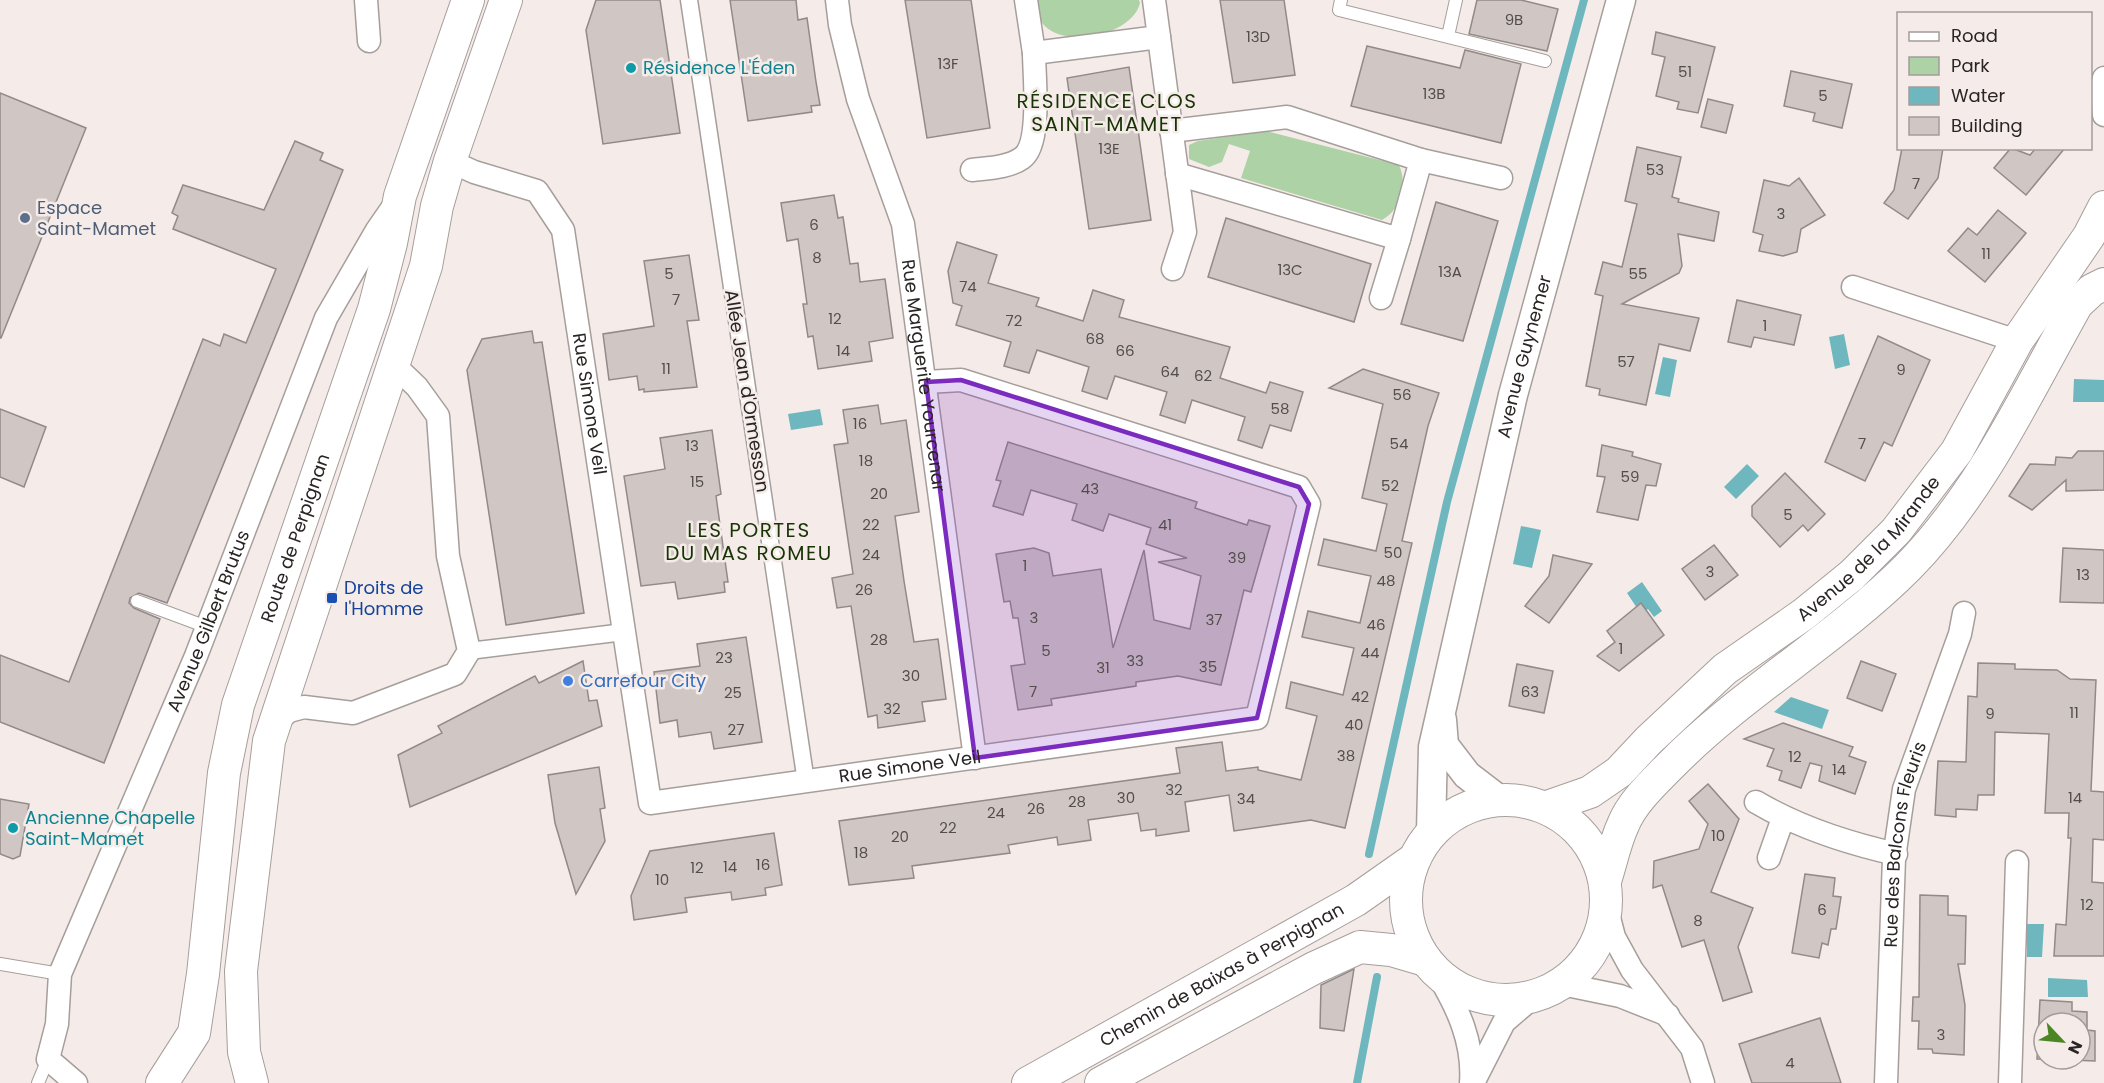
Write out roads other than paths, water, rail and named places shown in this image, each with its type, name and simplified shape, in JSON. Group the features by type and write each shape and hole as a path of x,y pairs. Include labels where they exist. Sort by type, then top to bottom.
{"main road":[{"name":"Route de Perpignan","path":"162,1083 194,1033 203,974 224,773 238,705 374,309 400,196 468,0"},
{"name":"Route de Perpignan","path":"252,1083 244,1052 241,971 269,741 426,266 437,206 450,161 506,0"},
{"name":"Avenue de la Mirande","path":"1547,807 1590,792 1619,772 1649,740 1725,669 1804,614 1852,575 1896,531 1956,451 2017,341 2089,236 2104,207"},
{"name":"Avenue de la Mirande","path":"1606,895 1623,823 1649,787 1707,729 1872,600 1909,566 1950,519 2001,439 2077,304 2092,290 2104,284"},
{"path":"1497,798 1522,800 1547,807 1574,825 1595,850 1606,895 1600,938 1585,963 1562,984 1532,998 1499,1001 1466,993 1431,967 1409,929 1405,894 1413,860 1431,832 1461,809 1497,798"},
{"name":"Chemin de Baixas à Perpignan","path":"1028,1083 1356,900 1413,860"},
{"name":"Chemin de Baixas à Perpignan","path":"1101,1083 1314,968 1359,947 1391,950 1431,967"}],"street":[{"path":"366,0 369,41"},
{"name":"Allée Jean d'Ormesson","path":"688,0 806,782"},
{"name":"Rue Marguerite Yourcenar","path":"837,0 840,25 858,99 903,224 975,758"},
{"path":"972,170 1008,165 1021,159 1030,147 1035,110 1034,53 1026,0"},
{"path":"1154,0 1185,232 1173,269"},
{"name":"Avenue Guynemer","path":"1431,832 1433,747 1512,395 1621,0"},
{"path":"1034,53 1159,37"},
{"path":"2104,78 2101,89 2104,115"},
{"path":"1171,130 1287,117 1421,160 1501,178"},
{"path":"1381,298 1421,160"},
{"name":"Rue Simone Veil","path":"450,161 474,172 537,191 563,230 650,803 1257,718 1309,504 1299,487 961,380 926,382"},
{"path":"1178,174 1399,239"},
{"name":"Avenue Gilbert Brutus","path":"48,1059 57,1024 60,974 207,627 326,318 376,230 400,196"},
{"path":"1853,287 2017,341"},
{"path":"276,722 289,711 304,707 353,714 455,674 469,651 448,556 438,416 417,387 394,365"},
{"name":"Rue des Balcons Fleuris","path":"1886,1083 1886,1028 1896,854 1904,789 1960,634 1964,613"},
{"path":"469,651 624,632"},
{"name":"Avenue Guynemer","path":"1441,717 1444,745 1467,775 1497,798"},
{"path":"1756,802 1784,818 1854,844 1896,854"},
{"path":"1769,858 1784,818"},
{"path":"2010,1083 2017,862"},
{"path":"1606,895 1614,937 1632,970 1692,1047 1703,1083"},
{"path":"1431,967 1457,1006 1468,1041 1472,1083"},
{"path":"1562,984 1620,996 1669,1016"},
{"path":"1472,1083 1504,1022 1532,998"},
{"path":"48,1059 76,1083"}],"lane":[{"path":"1341,0 1339,9 1545,61"},
{"path":"1448,36 1456,0"},
{"path":"137,601 207,627"},
{"path":"0,964 60,974"},
{"name":"Avenue Gilbert Brutus","path":"38,1083 48,1059"}],"water":[{"path":"1844,334 1850,365 1835,369 1829,337"},
{"path":"1663,357 1677,360 1670,397 1655,394"},
{"path":"2074,379 2104,380 2104,402 2073,402"},
{"path":"820,409 823,425 791,430 788,414"},
{"path":"1747,464 1759,476 1736,499 1724,487"},
{"path":"1521,526 1541,530 1532,568 1513,564"},
{"path":"1642,582 1662,611 1654,617 1648,609 1641,614 1627,593"},
{"path":"1791,697 1829,710 1822,729 1774,712"},
{"path":"2027,924 2044,924 2042,957 2027,957"},
{"path":"2048,978 2087,980 2088,997 2048,997"}],"waterway":[{"path":"1369,854 1447,502 1584,0"},
{"path":"1357,1083 1377,977"}],"place":[{"name":"Résidence L'Éden","path":"631,68"},
{"name":"Espace Saint-Mamet","path":"25,218"},
{"name":"Droits de l'Homme","path":"332,598"},
{"name":"Carrefour City","path":"568,681"},
{"name":"Ancienne Chapelle Saint-Mamet","path":"13,828"}],"district":[{"name":"RÉSIDENCE CLOS SAINT-MAMET","path":"1107,112"},
{"name":"LES PORTES DU MAS ROMEU","path":"749,542"}]}
